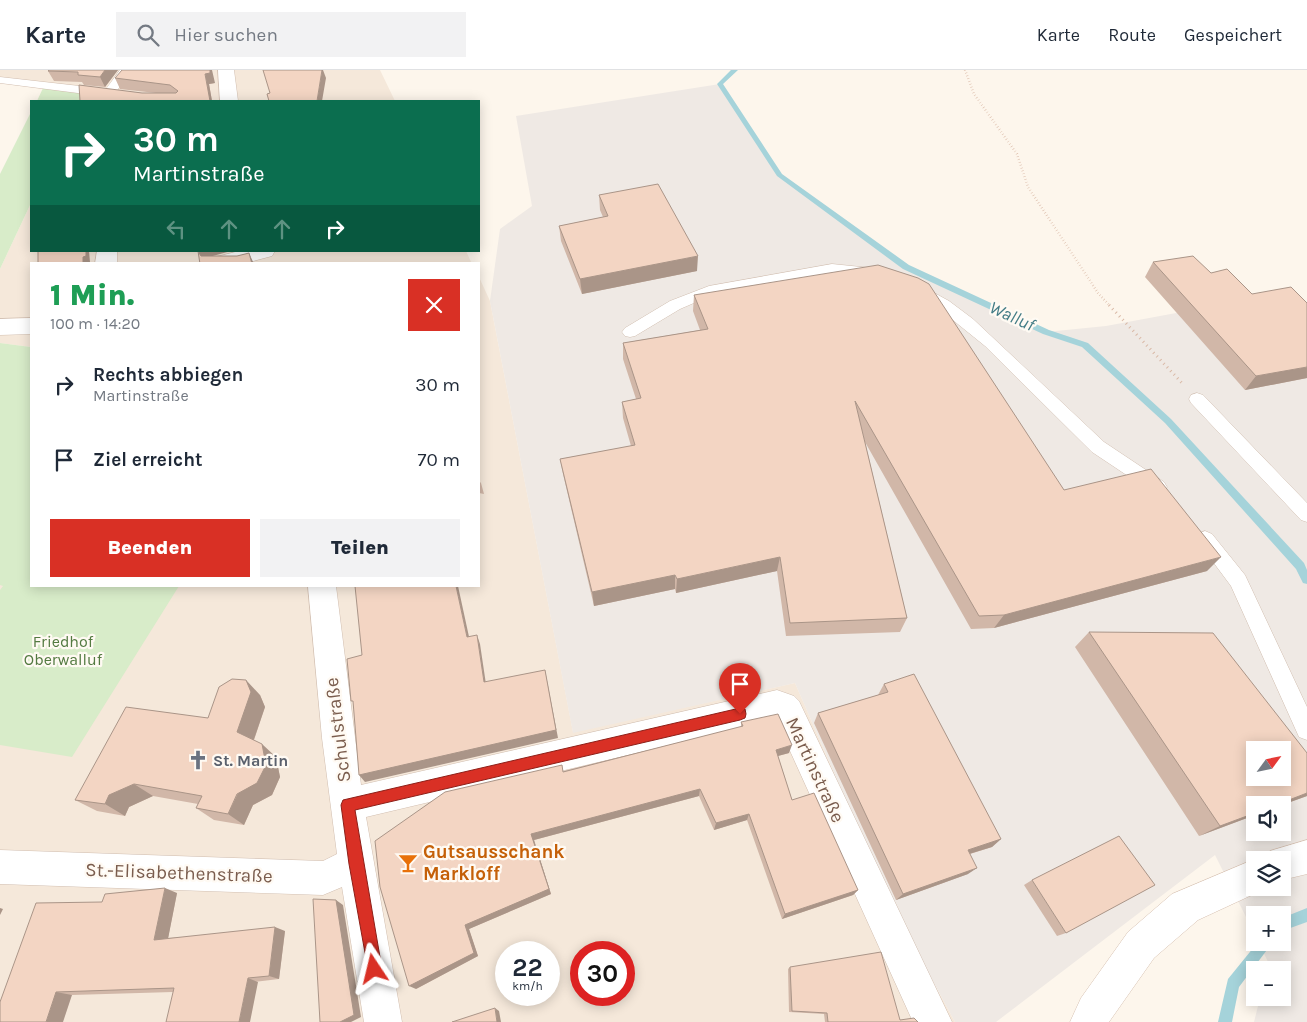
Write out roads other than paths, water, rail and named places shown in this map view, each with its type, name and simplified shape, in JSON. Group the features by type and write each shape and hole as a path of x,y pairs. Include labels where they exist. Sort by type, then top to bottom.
{"street":[{"path":"226,70 229,100"},
{"path":"224,262 261,252"},
{"path":"0,327 30,326"},
{"name":"Schulstraße","path":"322,587 338,738 356,864 384,1022"},
{"name":"Martinstraße","path":"348,805 777,705 783,706 788,711 933,1022"},
{"path":"1291,861 1307,857"},
{"name":"St.-Elisabethenstraße","path":"0,867 323,878 356,864"},
{"path":"1089,1022 1094,1011 1142,945 1185,907 1246,880"}],"lane":[{"path":"109,93 126,70"},
{"path":"0,80 127,95"},
{"path":"630,332 675,305 714,289 832,270 865,271 897,280 940,301 971,323 1043,396 1100,448 1147,479 1167,495"},
{"path":"1197,399 1307,515"},
{"path":"1195,526 1238,581 1307,730"}],"waterway":[{"name":"Walluf","path":"735,70 720,84 779,175 906,267 1046,332 1085,345 1168,421 1300,566 1307,580"},
{"name":"Walluf","path":"1291,921 1307,915"},
{"name":"Walluf","path":"1225,1022 1233,984 1260,951"}],"place":[{"name":"St. Martin","path":"198,760"},
{"name":"Gutsausschank Markloff","path":"408,863"}],"park label":[{"name":"Friedhof Oberwalluf","path":"63,650"}]}
